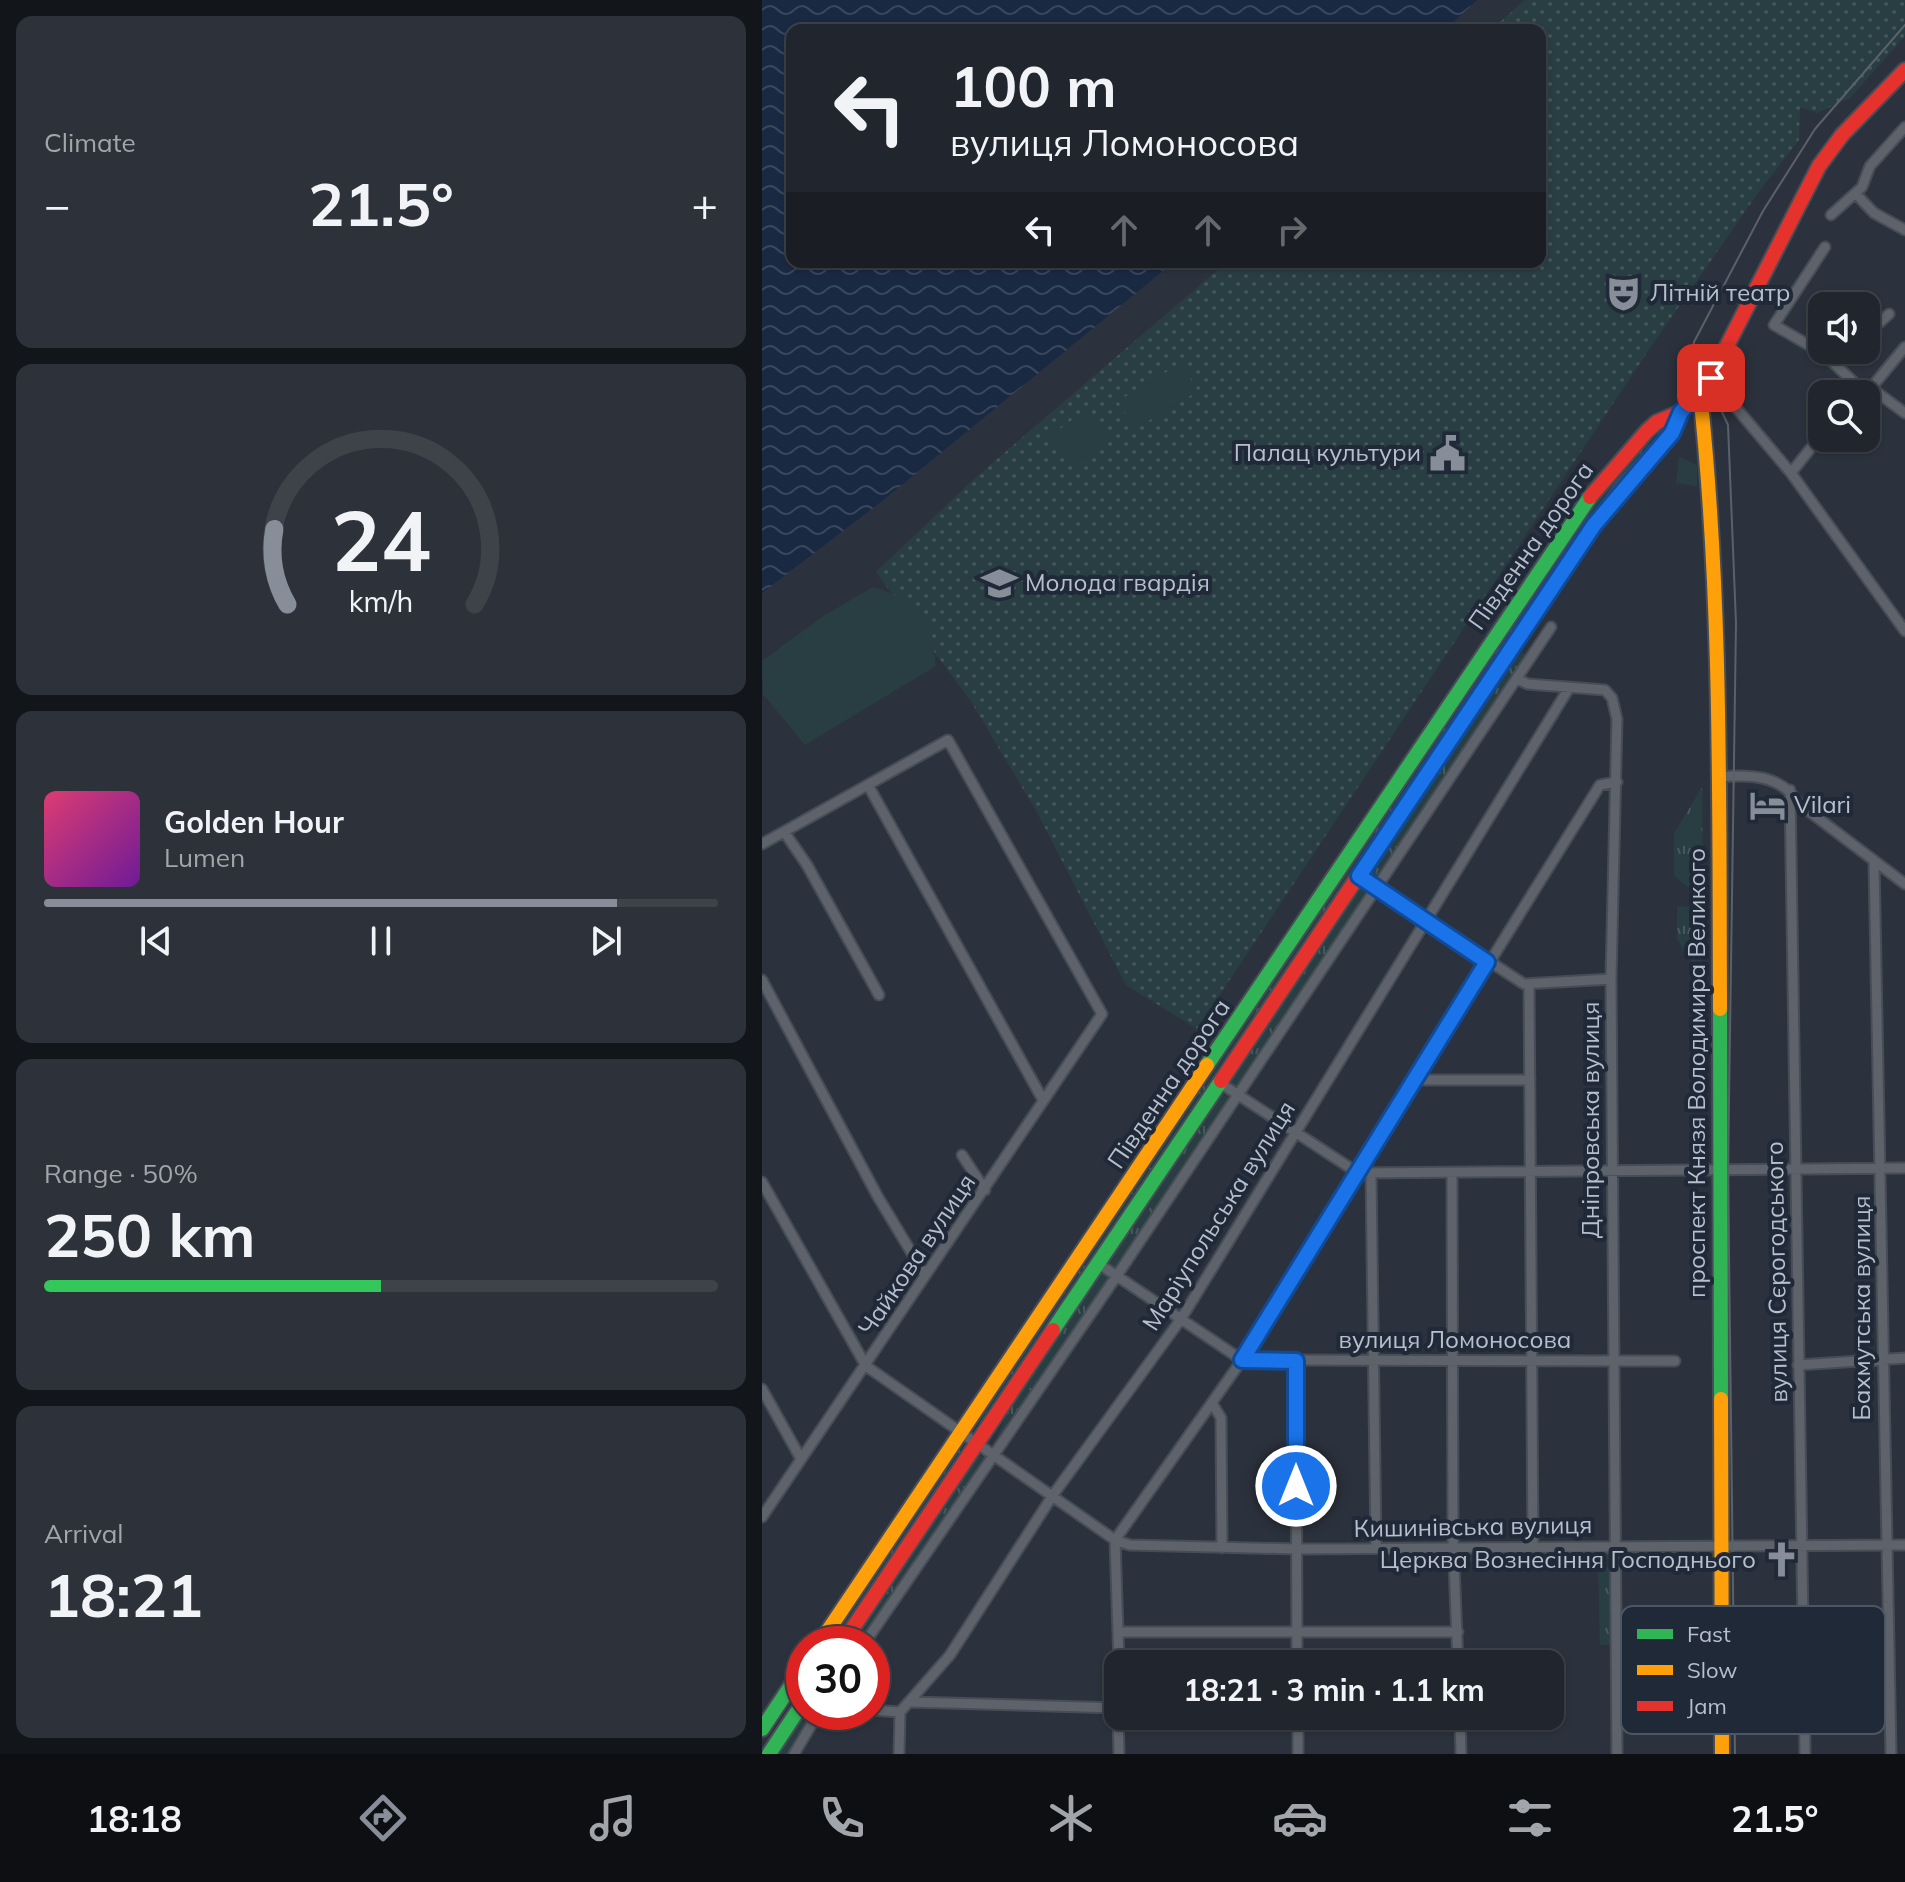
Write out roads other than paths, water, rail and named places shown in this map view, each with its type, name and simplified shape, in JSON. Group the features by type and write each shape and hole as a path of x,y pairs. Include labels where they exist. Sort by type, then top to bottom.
{"main road":[{"path":"1681,412 1711,378 1819,166 1842,135 1905,70"},
{"name":"проспект Князя Володимира Великого","path":"1700,393 1712,506 1719,777 1721,1606"},
{"name":"Південна дорога","path":"831,1626 1579,510 1647,431 1657,422 1681,412"},
{"name":"Південна дорога","path":"854,1626 1581,544 1623,487 1672,433 1681,412"},
{"path":"1444,712 1462,724"},
{"path":"762,1729 786,1693"},
{"path":"769,1754 786,1728"},
{"name":"проспект Князя Володимира Великого","path":"1722,1734 1722,1754"}],"street":[{"path":"1831,215 1856,194 1870,166 1905,127"},
{"path":"1856,194 1874,213 1905,230"},
{"path":"1825,247 1774,325 1837,365 1852,380"},
{"path":"1880,322 1889,314"},
{"path":"1872,380 1905,347"},
{"path":"1711,378 1791,473 1905,631"},
{"path":"1880,400 1905,413"},
{"path":"1791,473 1808,452"},
{"path":"876,1626 1379,888 1551,627"},
{"path":"1517,679 1528,684 1569,688"},
{"name":"Дніпровська вулиця","path":"1569,688 1601,689 1611,695 1618,741 1611,979 1617,1754"},
{"name":"Маріупольська вулиця","path":"900,1712 950,1655 1053,1495 1181,1319 1569,688"},
{"name":"Чайкова вулиця","path":"762,1517 1102,1014 948,740 868,785"},
{"path":"1719,777 1761,777 1790,790 1798,803 1905,884"},
{"path":"1119,1650 1115,1540 1242,1360 1600,785 1617,782"},
{"path":"762,844 868,785 1043,1100"},
{"name":"вулиця Сєрогодського","path":"1790,790 1802,1606"},
{"path":"785,833 807,865 879,995"},
{"name":"Бахмутська вулиця","path":"1874,862 1881,1168 1881,1359 1891,1754"},
{"path":"1359,876 1487,962 1529,984 1611,979"},
{"path":"762,980 878,1197 925,1275"},
{"path":"1529,984 1533,1548"},
{"path":"1414,1080 1530,1080"},
{"path":"1220,1083 1358,1173 1905,1168"},
{"path":"962,1155 985,1190"},
{"path":"1371,1173 1376,1548"},
{"path":"1452,1173 1458,1650"},
{"path":"762,1182 866,1366"},
{"path":"1096,1262 1242,1360"},
{"path":"1798,1365 1905,1358"},
{"name":"вулиця Ломоносова","path":"1242,1360 1675,1361"},
{"path":"1296,1361 1297,1650"},
{"name":"Кишинівська вулиця","path":"866,1366 1115,1540 1143,1548 1905,1545"},
{"path":"762,1389 801,1459"},
{"path":"1212,1403 1221,1418 1222,1548"},
{"path":"1119,1632 1458,1632"},
{"path":"911,1702 1104,1708"},
{"path":"890,1711 900,1712 899,1754"},
{"path":"794,1754 808,1730"},
{"path":"1118,1730 1119,1754"},
{"path":"1298,1730 1298,1754"},
{"path":"1460,1730 1461,1754"},
{"name":"вулиця Сєрогодського","path":"1805,1734 1805,1754"}],"water":[{"path":"762,0 1477,0 1451,24 786,24 786,268 1167,268 881,502 762,593"}],"tram line":[{"path":"1733,1606 1728,1169 1736,623 1728,425 1721,410 1692,378 1689,367 1694,342 1763,211 1815,129 1905,25"},
{"path":"1735,1734 1735,1754"}],"place":[{"name":"Літній театр","path":"1624,293"},
{"name":"Палац культури","path":"1447,453"},
{"name":"Молода гвардія","path":"999,583"},
{"name":"Vilari","path":"1768,805"},
{"name":"Церква Вознесіння Господнього","path":"1782,1560"}]}
